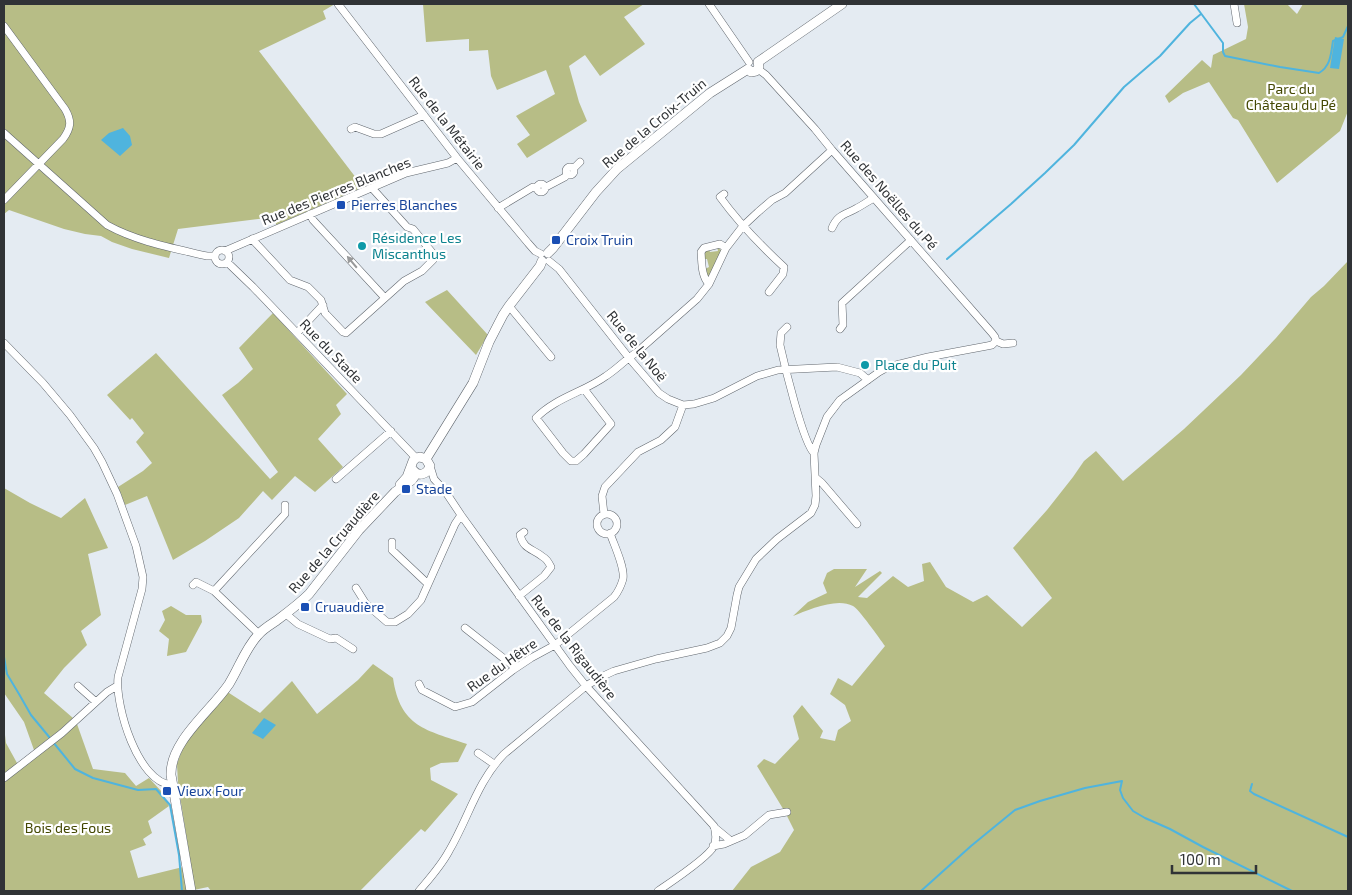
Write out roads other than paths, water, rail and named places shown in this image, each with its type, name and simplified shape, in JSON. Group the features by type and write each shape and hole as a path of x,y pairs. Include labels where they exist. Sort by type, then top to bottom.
{"main road":[{"name":"Rue de la Croix-Truin","path":"421,466 473,383 489,342 509,306 596,192 617,169 710,93 753,66 842,4"},
{"name":"Rue de la Cruaudière","path":"191,891 172,785 171,767 176,752 184,739 228,684 259,634 309,594 359,530 396,492 412,480 421,466"}],"street":[{"name":"Rue de la Métairie","path":"338,4 457,158 528,243 545,257"},
{"name":"Rue des Noëlles du Pé","path":"709,4 753,66 766,75 815,129 992,333 996,342"},
{"path":"1234,4 1237,23"},
{"path":"4,26 70,117 68,132 64,139 4,200"},
{"path":"351,129 355,127 374,134 381,134 424,115"},
{"path":"4,133 107,225 140,240 207,256 215,256"},
{"path":"584,389 611,424 584,454 576,461 571,461 536,418 561,400 606,376 684,312 697,300 709,284 726,248 743,226 772,200 785,193 832,150"},
{"name":"Rue des Pierres Blanches","path":"225,251 406,173 448,163 457,158"},
{"path":"498,208 533,187 537,188 540,184 543,184 546,187 564,177 567,174 568,167 574,168 580,162"},
{"path":"252,239 290,280 308,287 321,300 325,313 342,332 346,333 404,281 422,271 435,256 413,229 407,227 372,188"},
{"path":"724,194 720,197 743,226 784,267 783,274 769,292"},
{"path":"832,228 840,216 855,210 874,198"},
{"path":"310,214 385,298"},
{"path":"840,329 843,325 842,303 911,240"},
{"path":"709,284 705,280 701,252 704,248 720,244 726,248"},
{"path":"219,251 225,251 229,256 227,262 223,264 218,263 215,256 219,251"},
{"name":"Rue de la Noë","path":"545,257 559,269 659,393 668,399 683,404"},
{"name":"Rue du Stade","path":"227,262 391,431 421,466"},
{"path":"297,333 322,305"},
{"path":"509,306 551,357"},
{"path":"788,327 781,333 780,345 809,448 814,453"},
{"path":"419,891 438,869 450,851 479,790 494,764 586,686 599,678 632,665 707,648 720,643 727,636 731,628 739,586 756,559 811,513 815,505 816,478 814,453 822,426 831,410 840,400 888,367 928,357 992,345 996,342 1003,344 1012,343"},
{"path":"4,343 44,383 94,448 117,494 136,546 143,577 142,589 118,678 117,686 121,713 131,741 140,759 152,776 172,785"},
{"path":"604,514 602,496 606,486 638,452 661,440 675,427 683,404 694,404 714,398 757,376 786,369 837,367 860,372 868,380"},
{"path":"336,479 391,431"},
{"name":"Rue de la Rigaudière","path":"421,466 445,492 586,686 714,826 731,841"},
{"path":"816,478 857,524"},
{"path":"214,591 285,514 285,505"},
{"path":"604,514 610,514 617,521 615,530 610,533 603,533 598,528 597,521 604,514"},
{"path":"356,588 366,604 387,622 395,622 408,614 421,600 460,515"},
{"path":"519,596 551,568 545,558 522,542 520,534 524,532"},
{"name":"Rue du Hêtre","path":"419,684 422,690 454,707 462,705 472,702 516,668 555,645 614,597 619,589 623,579 623,570 610,533"},
{"path":"392,542 392,550 428,584"},
{"path":"193,585 196,582 214,591 259,634"},
{"path":"286,614 298,624 330,639 336,638 353,649"},
{"path":"465,628 516,668"},
{"path":"78,686 96,702"},
{"path":"4,778 62,734 107,692 117,686"},
{"path":"478,753 494,764"},
{"path":"713,846 745,835 769,815 787,812"},
{"path":"658,891 706,856 716,840 714,826"}],"water":[{"path":"1335,37 1344,39 1339,69 1330,68"},
{"path":"123,128 130,136 132,145 120,156 101,140 109,133"},
{"path":"264,718 276,725 263,739 252,733"}],"waterway":[{"path":"1194,4 1223,43 1225,56 1319,73 1328,63 1333,41 1343,37 1348,26"},
{"path":"947,259 1045,173 1074,145 1124,87 1160,56 1190,23 1201,14"},
{"path":"4,657 7,674 31,715 50,738"},
{"path":"53,742 75,769 93,778 138,790 156,789 170,805 179,855 182,891"},
{"path":"921,891 1015,810 1085,788 1122,781 1120,790 1123,798 1133,811 1292,891"},
{"path":"1252,784 1250,791 1254,794 1348,837"}],"place":[{"name":"Pierres Blanches","path":"341,205"},
{"name":"Croix Truin","path":"556,240"},
{"name":"Résidence Les Miscanthus","path":"362,246"},
{"name":"Place du Puit","path":"865,365"},
{"name":"Stade","path":"406,489"},
{"name":"Cruaudière","path":"305,607"},
{"name":"Vieux Four","path":"167,791"}],"park label":[{"name":"Parc du Château du Pé","path":"1291,98"},
{"name":"Bois des Fous","path":"68,828"}]}
